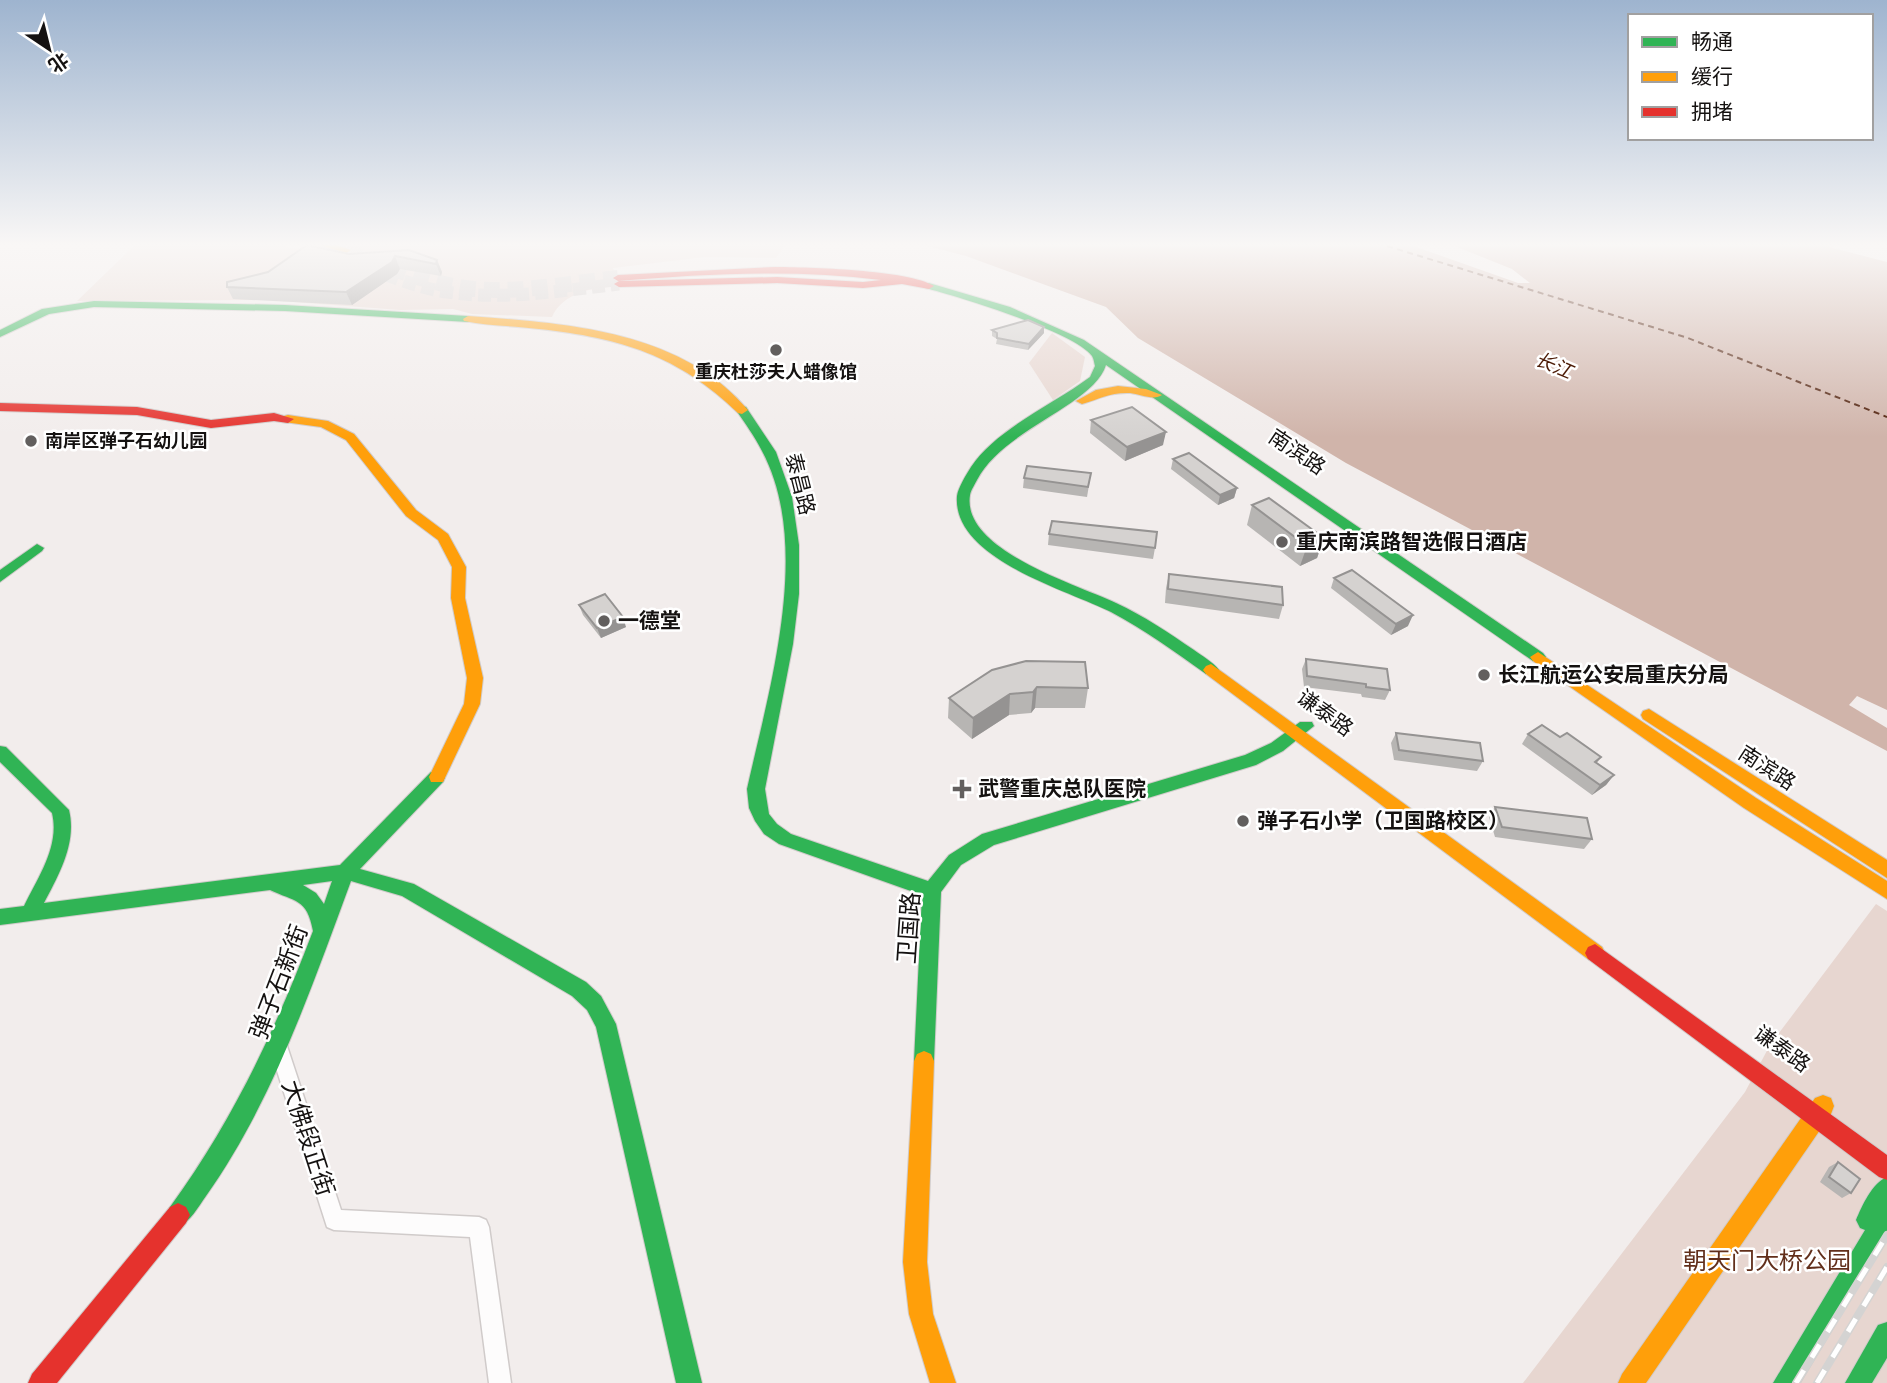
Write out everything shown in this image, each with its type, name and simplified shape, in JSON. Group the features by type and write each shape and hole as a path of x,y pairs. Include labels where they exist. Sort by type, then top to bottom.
{"main road":[{"name":"泰昌路","path":"0,334 34,315 65,308"},
{"name":"泰昌路","path":"286,308 570,328 649,350 691,370 735,403 767,442 774,458 791,533 795,576 755,789 755,801 763,824 784,840 932,890"},
{"name":"南滨路","path":"1009,308 1063,332 1224,443 1427,566 1761,790 1887,870"},
{"name":"南滨路","path":"1027,308 1091,337 1299,487 1336,520 1750,803 1887,891"},
{"name":"谦泰路","path":"1097,354 1101,366 1095,379 996,451 975,471 964,495 969,524 994,552 1146,625 1302,729"},
{"name":"谦泰路","path":"1156,395 1127,388 1099,389 1030,438 996,464 980,484 977,497 982,522 995,538 1022,558 1113,597 1193,642 1302,729 1820,1110"},
{"path":"0,407 137,411 211,424 282,416 324,424 350,438 411,513 443,537 459,567 458,598 475,678 472,704 461,732 436,779 345,872"},
{"path":"1336,520 1331,511 1340,512 1399,552 1427,566"},
{"path":"0,576 37,548"},
{"name":"卫国路","path":"943,1383 921,1314 915,1262 932,890 939,874 951,861 988,839 1250,760 1302,729"},
{"path":"0,752 60,810 65,821 64,835 31,911"},
{"path":"0,917 345,872 407,890 579,989 594,1003 606,1024 689,1383"},
{"name":"弹子石新街","path":"41,1383 178,1215 253,1100 279,1048 345,872"},
{"path":"264,883 292,888 313,899 320,909 323,931"},
{"path":"1820,1110 1887,1152"},
{"path":"1820,1110 1887,1169"},
{"path":"1631,1383 1820,1110"},
{"path":"1770,1383 1887,1188"},
{"path":"1786,1383 1887,1216"},
{"path":"1858,1383 1887,1334"}],"street":[{"name":"大佛段正街","path":"279,1048 334,1220 479,1227 500,1383"}],"green space":[{"path":"367,308 558,308 552,317 472,314 453,309"},
{"path":"1052,333 1085,357 1080,381 1053,400 1029,363"},
{"name":"朝天门大桥公园","path":"1876,904 1887,911 1887,1383 1523,1383 1745,1092 1770,1045"}],"water":[{"name":"长江","path":"1107,308 1887,308 1887,751 1346,463 1138,338"}],"pier":[{"path":"1857,696 1887,710 1887,728 1849,705"}],"building":[{"path":"1028,320 1044,327 1029,344 997,338 997,333 992,330"},
{"path":"1132,407 1166,432 1127,447 1091,420"},
{"path":"1189,453 1237,488 1220,495 1173,459"},
{"path":"1027,466 1091,473 1088,487 1024,478"},
{"path":"1269,498 1324,538 1307,546 1252,505"},
{"path":"1052,521 1157,532 1155,548 1049,534"},
{"path":"1352,570 1413,615 1396,624 1334,578"},
{"path":"1169,574 1282,587 1283,605 1168,589"},
{"path":"605,594 623,617 597,628 579,605"},
{"path":"1306,659 1387,669 1390,690 1307,676"},
{"path":"1026,661 1085,662 1088,688 1037,687 1033,692 1010,694 973,718 949,698 992,670"},
{"path":"1542,725 1560,737 1567,733 1601,757 1595,762 1614,775 1600,785 1528,734"},
{"path":"1396,733 1480,743 1483,761 1399,750"},
{"path":"1495,807 1587,818 1592,839 1502,827"},
{"path":"1838,1162 1860,1179 1851,1193 1829,1177"}],"ferry route":[{"path":"1588,308 1688,338 1887,417"}],"railway":[{"path":"1796,1383 1887,1235"},
{"path":"1817,1383 1887,1267"}],"traffic: fast":[{"path":"0,334 46,311 70,308"},
{"path":"263,308 468,319"},
{"path":"1002,308 1080,342 1538,657"},
{"path":"1097,354 1101,366 1095,379 1003,442 977,468 964,495 967,518 982,539 1006,557 1034,573 1126,614 1211,670"},
{"path":"742,410 769,452 785,497 792,545 791,594 785,644 756,789 761,816 770,829 794,844 932,890"},
{"path":"0,577 37,548"},
{"path":"924,1061 932,890 955,860 988,839 1250,760 1277,747 1306,726"},
{"path":"0,752 60,810 63,822 60,848 31,911"},
{"path":"437,777 345,872 407,890 579,989 594,1003 606,1024 689,1383"},
{"path":"0,917 345,872 294,1007 255,1093 207,1175 178,1215"},
{"path":"277,885 296,890 309,899 318,912 323,931"},
{"path":"1868,1220 1887,1188"},
{"path":"1786,1383 1887,1216"},
{"path":"1858,1383 1887,1334"}],"traffic: slow":[{"path":"468,319 578,331 651,350 685,365 715,385 742,410"},
{"path":"1082,401 1100,392 1118,389 1156,395"},
{"path":"288,419 324,424 350,437 411,513 443,537 459,567 458,598 475,678 472,704 437,777"},
{"path":"1538,657 1750,803 1887,891"},
{"path":"1211,670 1595,953"},
{"path":"1649,715 1887,870"},
{"path":"924,1061 915,1262 921,1314 943,1383"},
{"path":"1631,1383 1823,1106"}],"traffic: jam":[{"path":"0,407 137,411 211,424 274,417 288,419"},
{"path":"1595,953 1887,1169"},
{"path":"41,1383 178,1215"}],"place":[{"name":"重庆杜莎夫人蜡像馆","path":"776,350"},
{"name":"南岸区弹子石幼儿园","path":"31,441"},
{"name":"重庆南滨路智选假日酒店","path":"1282,542"},
{"name":"一德堂","path":"604,621"},
{"name":"长江航运公安局重庆分局","path":"1484,675"},
{"name":"武警重庆总队医院","path":"962,789"},
{"name":"弹子石小学（卫国路校区）","path":"1243,821"}]}
